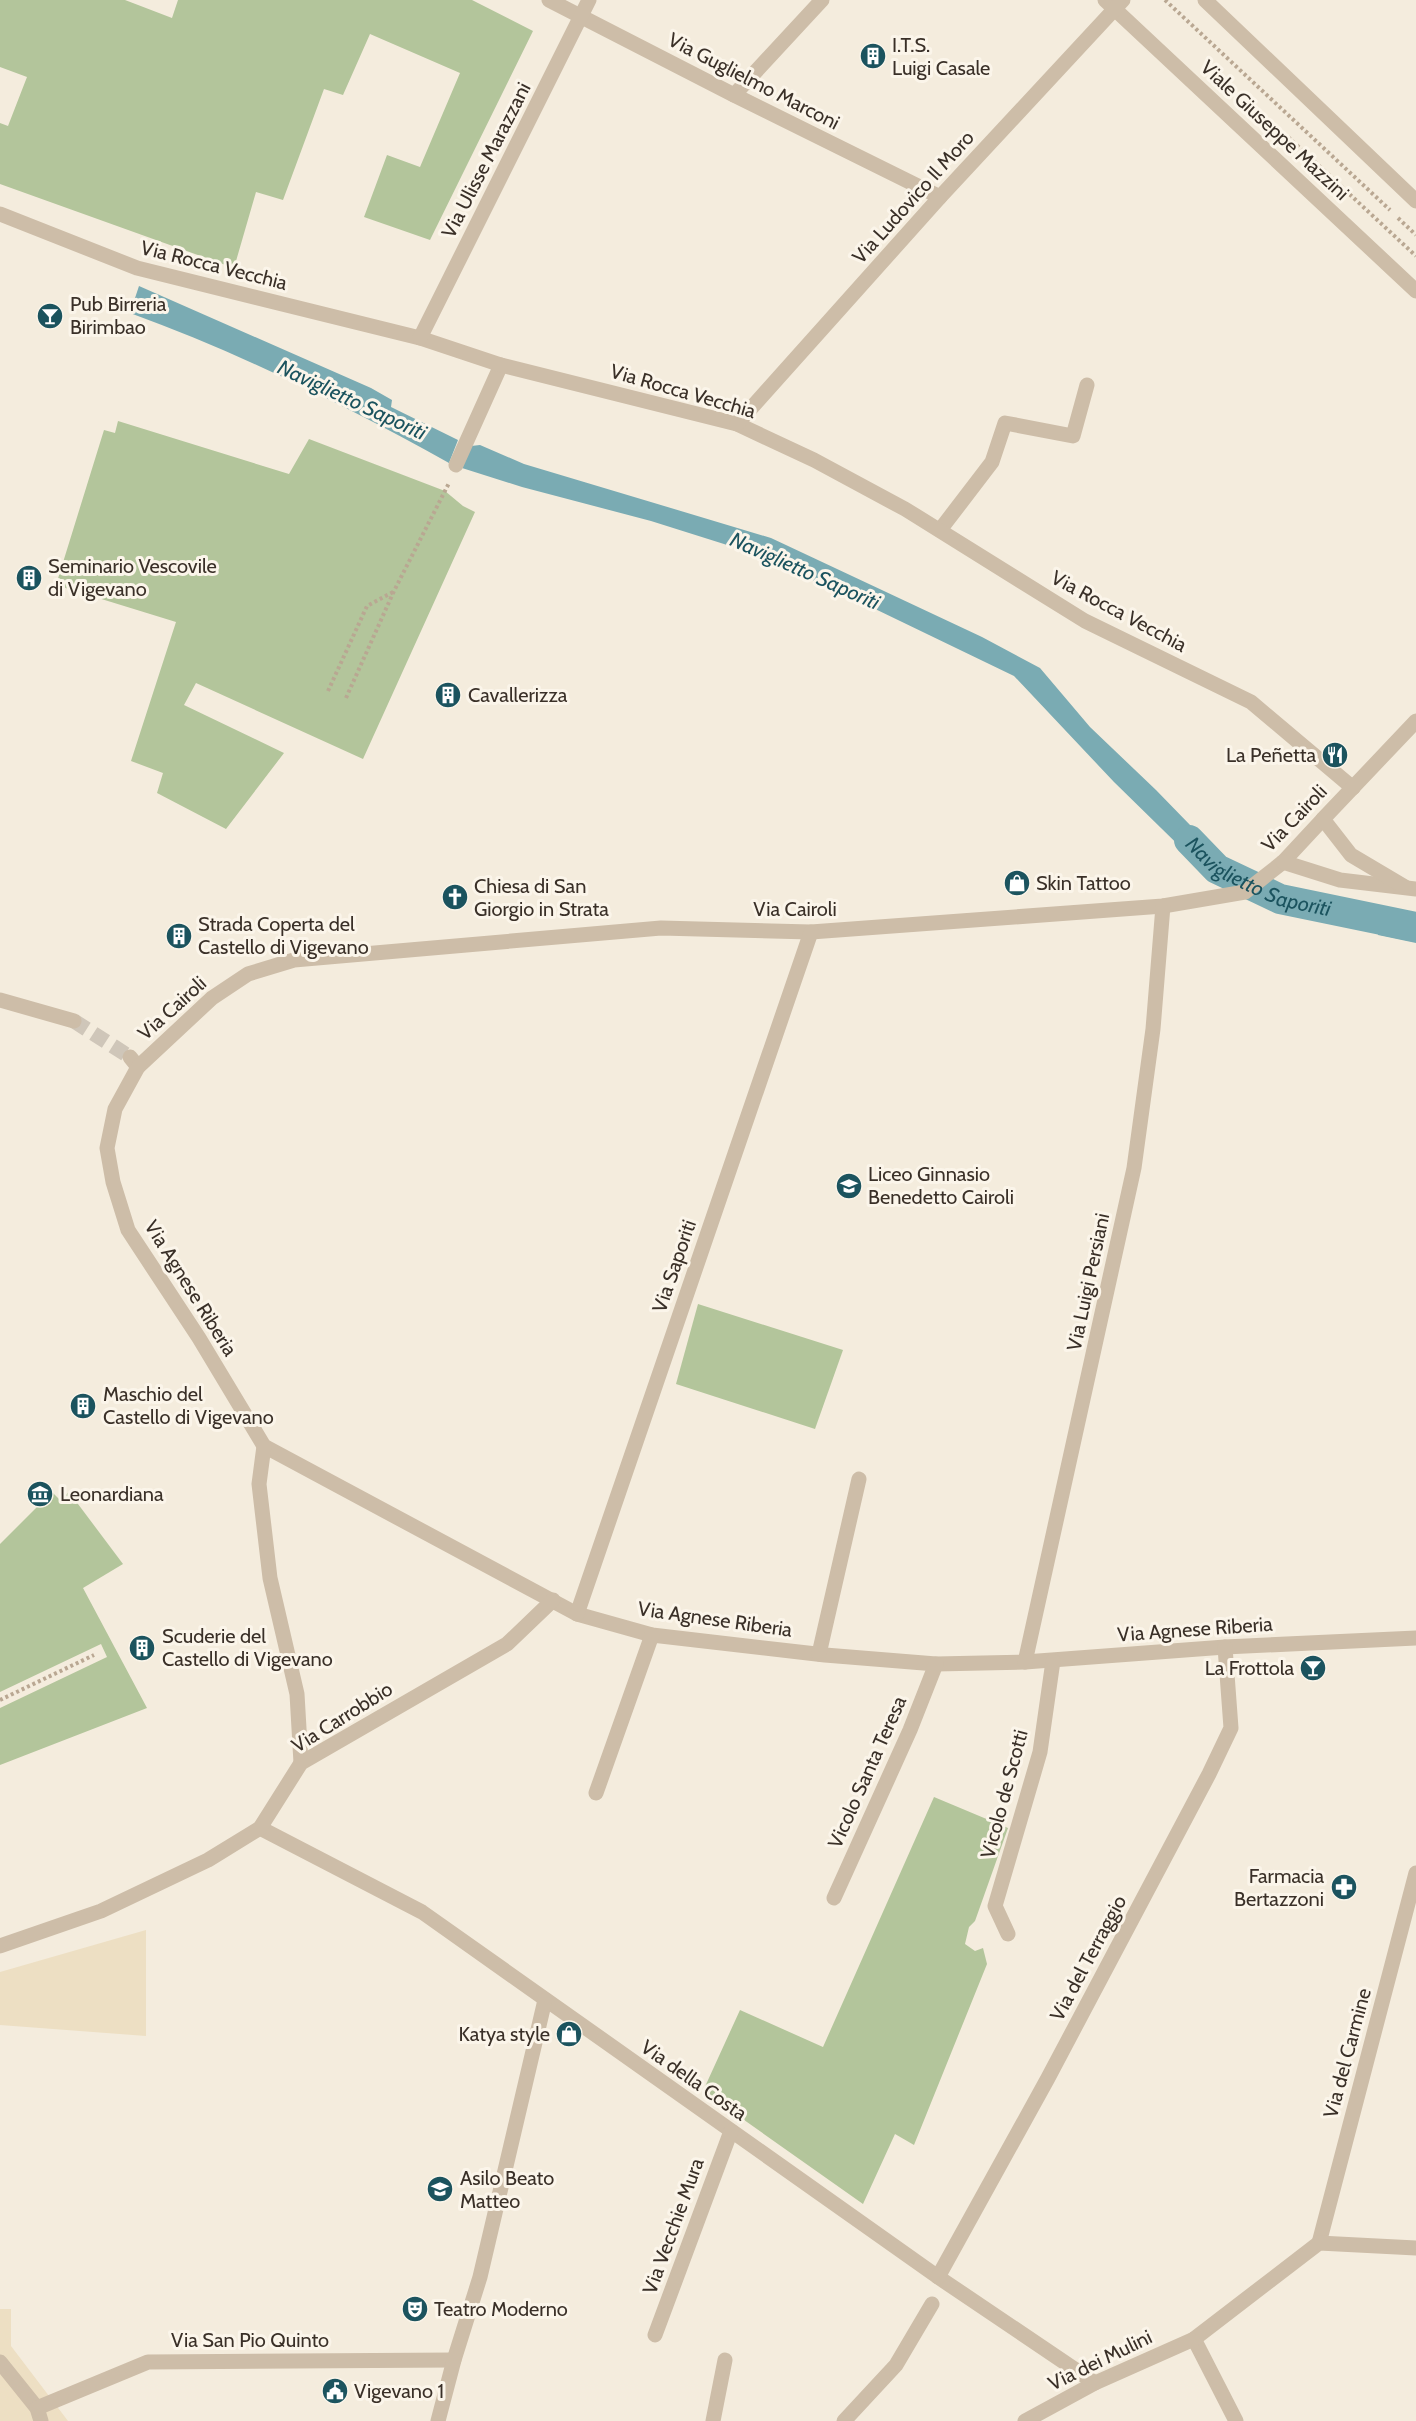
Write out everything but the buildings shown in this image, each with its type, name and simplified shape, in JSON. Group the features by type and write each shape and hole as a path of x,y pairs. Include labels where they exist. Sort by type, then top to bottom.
{"street":[{"name":"Via Guglielmo Marconi","path":"549,0 940,197"},
{"name":"Via Ulisse Marazzani","path":"420,338 589,0"},
{"path":"734,95 822,0"},
{"path":"1205,0 1416,201"},
{"name":"Via Ludovico Il Moro","path":"737,424 1114,3"},
{"name":"Viale Giuseppe Mazzini","path":"1114,3 1416,291"},
{"name":"Via Rocca Vecchia","path":"0,214 137,268 420,338 501,364 737,424 814,460 940,530 1085,621 1251,702 1353,788"},
{"path":"456,465 501,364"},
{"path":"940,530 992,462 1005,423 1073,436 1087,385"},
{"name":"Via Cairoli","path":"134,1062 212,998 248,974 294,960 661,928 812,932 1162,906 1245,892 1282,862 1416,721"},
{"path":"1323,819 1351,855 1411,888"},
{"path":"1282,862 1340,880 1411,888"},
{"name":"Via Luigi Persiani","path":"1025,1662 1134,1168 1153,1029 1162,906"},
{"name":"Via Saporiti","path":"577,1614 812,932"},
{"path":"0,1000 74,1021"},
{"name":"Via Agnese Riberia","path":"134,1062 115,1109 107,1148 113,1182 128,1230 199,1338 264,1446 577,1614 652,1635 819,1654 936,1664 1025,1662 1225,1647 1416,1638"},
{"path":"264,1446 260,1484 270,1578 297,1694 301,1763"},
{"path":"819,1654 859,1479"},
{"name":"Via Carrobbio","path":"0,1946 101,1911 208,1860 260,1828 301,1763 507,1644 553,1600"},
{"path":"596,1792 652,1635"},
{"name":"Via del Terraggio","path":"938,2277 1048,2078 1209,1774 1231,1728 1225,1647"},
{"name":"Vicolo de Scotti","path":"1008,1934 995,1906 1040,1752 1053,1660"},
{"name":"Vicolo Santa Teresa","path":"834,1898 910,1730 936,1664"},
{"name":"Via della Costa","path":"260,1828 303,1853 422,1912 938,2277 1095,2383"},
{"name":"Via del Carmine","path":"1319,2243 1416,1873"},
{"path":"438,2421 480,2277 545,2000"},
{"name":"Via Vecchie Mura","path":"655,2335 731,2131"},
{"path":"1319,2243 1416,2248"},
{"name":"Via dei Mulini","path":"1025,2421 1095,2383 1194,2339 1319,2243"},
{"path":"844,2421 896,2365 932,2304"},
{"path":"1194,2339 1236,2421"},
{"name":"Via San Pio Quinto","path":"39,2415 54,2403 148,2362 454,2360"},
{"path":"714,2421 725,2360"},
{"path":"0,2362 39,2415"}],"path":[{"path":"1165,0 1416,235"},
{"path":"346,698 394,591 446,491 456,465"},
{"path":"328,691 367,606 394,591"},
{"path":"0,1700 94,1655"}],"green space":[{"path":"0,0 125,0 172,18 178,0 472,0 533,31 430,240 364,217 387,155 420,167 460,73 370,34 343,95 324,89 283,200 256,192 234,268 0,184 0,123 8,126 27,77 0,67"},
{"path":"118,421 289,474 309,439 445,491 463,506 475,512 363,759 196,683 184,705 284,753 226,829 157,793 163,773 131,761 176,622 56,585 104,430 115,433"},
{"path":"698,1304 843,1350 815,1429 676,1384"},
{"path":"52,1492 60,1500 69,1492 123,1564 83,1588 147,1708 0,1765 0,1708 107,1657 101,1644 0,1692 0,1544"},
{"path":"934,1797 1008,1828 975,1921 969,1927 965,1944 975,1951 983,1948 987,1964 914,2145 895,2134 863,2204 703,2091 740,2010 823,2047"}],"shaded area":[{"path":"146,1930 146,2036 0,2025 0,1972"},
{"path":"0,2309 11,2309 11,2346 68,2421 0,2421"}],"water":[{"path":"139,286 371,388 392,400 391,407 458,440 449,463 372,421 252,363 130,313"},
{"path":"480,445 524,464 771,538 982,637 1040,668 1090,727 1226,862 1209,875 1114,782 1014,676 842,593 743,550 651,521 522,487 462,468 471,446"},
{"path":"1289,893 1359,903 1360,923 1270,907"},
{"path":"1381,908 1416,915 1416,943 1378,935 1377,926"}],"waterway":[{"name":"Naviglietto Saporiti","path":"1189,840 1217,869 1280,899 1416,927"}],"tunnel":[{"path":"74,1021 130,1057"}],"place":[{"name":"I.T.S. Luigi Casale","path":"873,56"},
{"name":"Pub Birreria Birimbao","path":"50,316"},
{"name":"Seminario Vescovile di Vigevano","path":"29,578"},
{"name":"Cavallerizza","path":"448,695"},
{"name":"La Peñetta","path":"1335,755"},
{"name":"Skin Tattoo","path":"1017,883"},
{"name":"Chiesa di San Giorgio in Strata","path":"455,897"},
{"name":"Strada Coperta del Castello di Vigevano","path":"179,936"},
{"name":"Liceo Ginnasio Benedetto Cairoli","path":"849,1186"},
{"name":"Maschio del Castello di Vigevano","path":"83,1406"},
{"name":"Leonardiana","path":"40,1494"},
{"name":"Scuderie del Castello di Vigevano","path":"142,1648"},
{"name":"La Frottola","path":"1313,1668"},
{"name":"Farmacia Bertazzoni","path":"1344,1887"},
{"name":"Katya style","path":"569,2034"},
{"name":"Asilo Beato Matteo","path":"440,2189"},
{"name":"Teatro Moderno","path":"415,2309"},
{"name":"Vigevano 1","path":"335,2391"}]}
